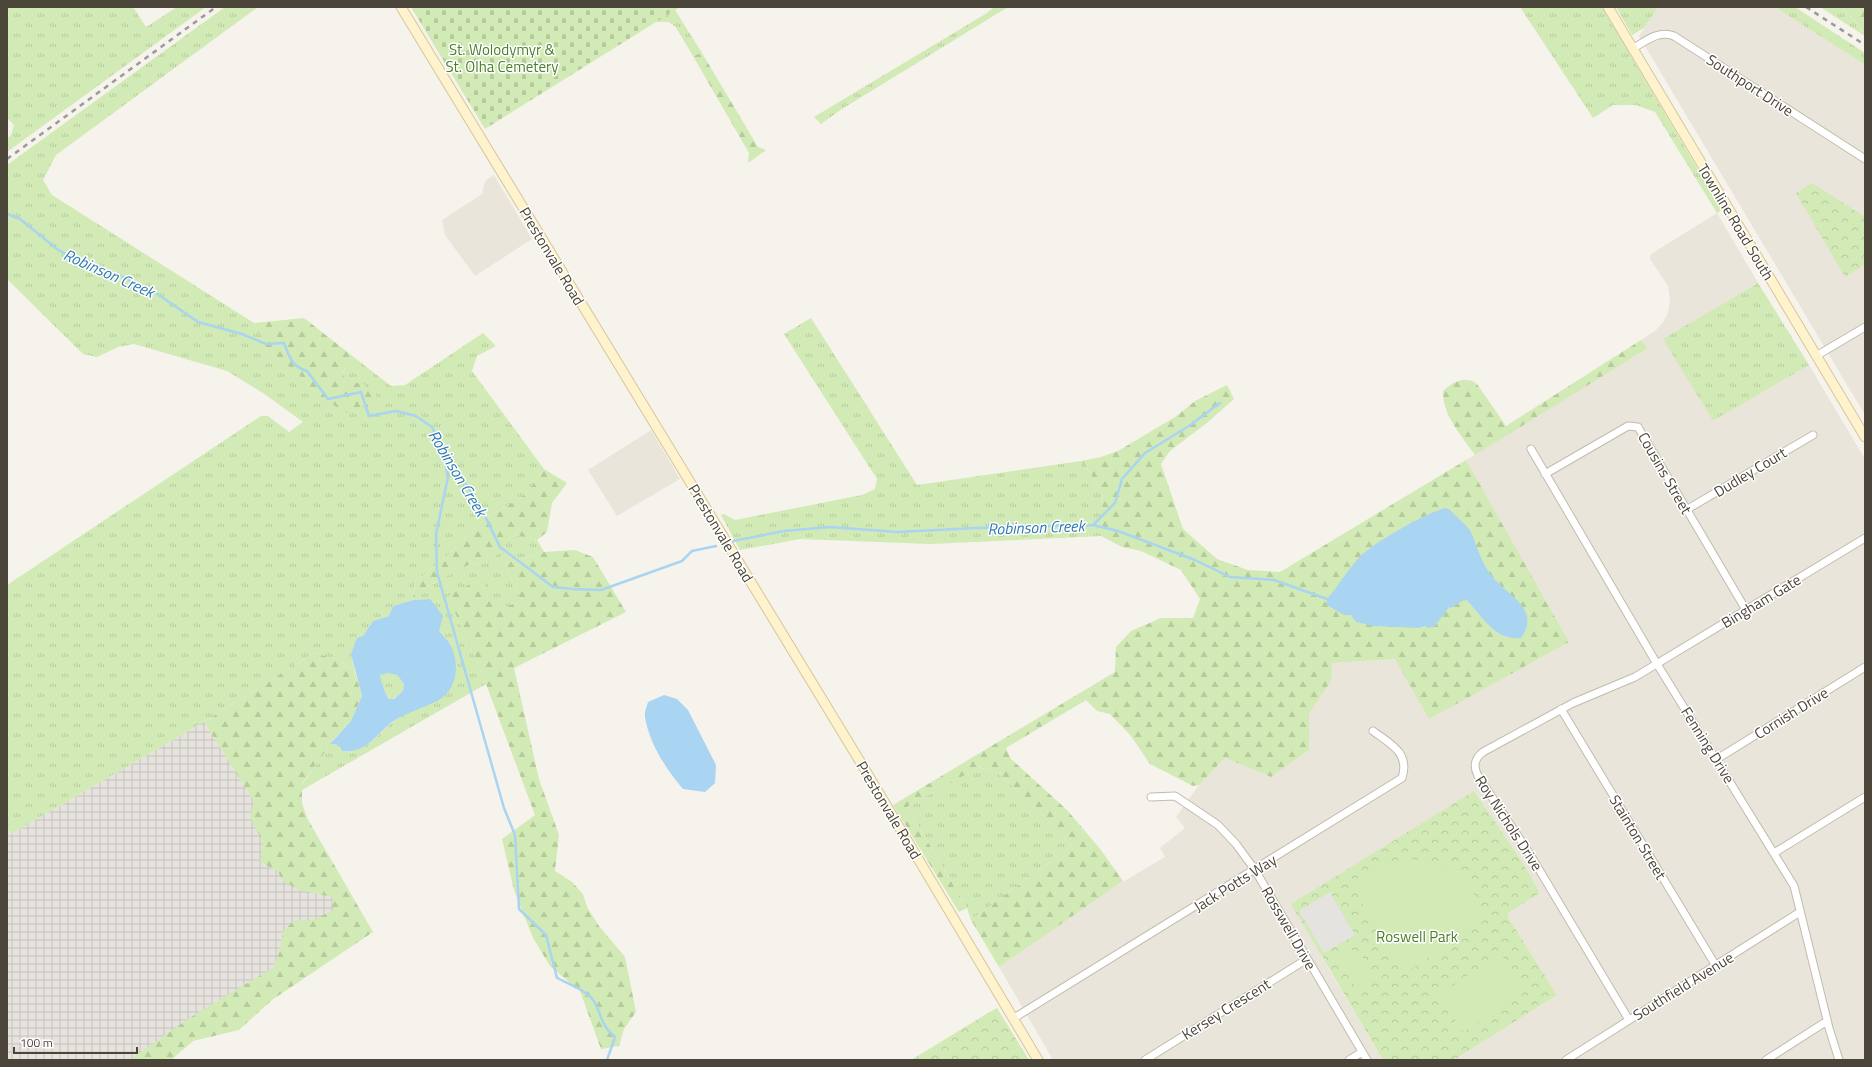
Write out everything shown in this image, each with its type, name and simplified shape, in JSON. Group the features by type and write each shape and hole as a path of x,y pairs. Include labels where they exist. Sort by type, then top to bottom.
{"street":[{"name":"Prestonvale Road","path":"401,7 853,750 1038,1060"},
{"name":"Townline Road South","path":"1608,7 1865,437"},
{"name":"Southport Drive","path":"1632,48 1653,36 1662,33 1674,36 1865,159"},
{"path":"1816,356 1865,327"},
{"name":"Cousins Street","path":"1545,474 1628,426 1638,427 1746,610"},
{"name":"Dudley Court","path":"1686,510 1813,435"},
{"name":"Fenning Drive","path":"1531,449 1657,664 1794,886 1827,1021 1840,1060"},
{"name":"Bingham Gate","path":"1657,664 1865,538"},
{"name":"Roy Nichols Drive","path":"1629,1020 1531,856 1478,776 1475,767 1477,759 1483,752 1573,702 1635,677 1657,664"},
{"name":"Cornish Drive","path":"1717,759 1865,667"},
{"name":"Stainton Street","path":"1561,709 1716,966"},
{"name":"Jack Potts Way","path":"1014,1018 1402,778 1405,768 1402,757 1395,746 1373,732"},
{"name":"Rosswell Drive","path":"1151,797 1175,796 1218,825 1236,844 1255,870 1367,1060"},
{"path":"1774,853 1865,797"},
{"name":"Southfield Avenue","path":"1566,1060 1800,912"},
{"name":"Kersey Crescent","path":"1145,1060 1307,958"},
{"path":"1766,1060 1827,1021"},
{"path":"1349,1060 1362,1052"}],"shaded area":[{"path":"1658,7 1775,7 1865,65 1865,415 1639,36"},
{"path":"494,175 532,239 475,276 445,235 442,220 482,194 485,181"},
{"path":"1717,213 1758,283 1664,339 1713,421 1809,365 1865,459 1865,1060 1454,1060 1557,995 1508,917 1508,913 1540,893 1523,863 1474,791 1321,956 1383,1060 1053,1060 999,967 1109,890 1165,857 1160,848 1185,828 1176,817 1199,785 1225,758 1271,777 1309,750 1309,714 1331,681 1331,663 1395,659 1568,642 1466,460 1648,348 1641,340 1655,331 1663,322 1668,313 1670,299 1668,286 1650,259 1651,254"},
{"path":"651,430 680,479 617,516 588,470"},
{"path":"204,722 254,801 369,930 157,1060 7,1060 7,828 11,834"},
{"path":"1330,892 1355,935 1324,953 1299,911"}],"green space":[{"path":"7,7 133,7 146,27 177,7 206,7 7,152 7,139 11,135 14,125 7,118"},
{"path":"225,7 258,7 56,155 43,180 52,195 254,323 266,350 296,372 320,397 346,383 343,372 348,361 355,358 391,386 405,385 483,333 496,346 477,356 472,371 544,469 526,494 483,520 448,555 415,582 413,599 426,587 470,564 488,563 498,553 502,540 517,535 537,540 544,552 504,564 522,601 495,610 472,583 449,597 486,684 302,790 302,785 330,744 339,745 342,751 358,749 371,742 399,717 442,698 451,645 439,631 430,599 413,600 393,606 389,616 373,621 351,654 355,672 337,659 314,653 204,722 11,834 7,828 7,585 261,416 268,416 289,432 303,422 263,393 227,371 134,344 118,347 97,357 83,354 7,279 7,165"},
{"name":"St. Wolodymyr & St. Olha Cemetery","path":"411,7 680,7 485,129"},
{"path":"994,7 1008,7 842,109 821,124 814,117 987,13"},
{"path":"1520,7 1602,7 1722,210 1717,213 1655,112 1636,105 1613,105 1593,118"},
{"path":"1616,7 1658,7 1644,28 1632,35"},
{"path":"1775,7 1795,7 1865,53 1865,65"},
{"path":"1820,7 1841,7 1857,23 1865,36"},
{"path":"1841,7 1865,7 1865,35 1857,23"},
{"path":"675,10 702,53 693,56 675,26 668,22 655,22"},
{"path":"702,53 758,147 766,150 748,163 749,153 693,56"},
{"path":"1812,183 1865,217 1865,264 1845,277 1796,193"},
{"path":"1758,283 1809,365 1713,421 1663,339"},
{"path":"304,318 355,358 348,361 343,372 346,383 362,383 377,395 370,403 347,413 320,397 296,372 266,350 254,323"},
{"path":"811,318 917,485 1081,461 1103,491 1101,536 930,544 800,539 740,550 721,515 724,514 735,520 862,495 875,489 877,479 784,334"},
{"path":"1641,340 1648,348 1475,455 1449,417 1443,391 1455,382 1468,380 1477,384 1506,426"},
{"path":"1227,385 1234,399 1208,422 1170,451 1161,464 1183,529 1217,559 1248,570 1280,572 1466,460 1569,642 1429,719 1395,659 1332,663 1331,681 1309,714 1309,750 1271,777 1225,758 1199,785 1193,786 1150,764 1131,736 1110,714 1097,711 1086,700 1006,748 1011,759 1067,810 1101,850 1123,881 999,967 971,920 1072,846 998,773 979,767 907,807 967,908 959,912 893,805 1115,672 1116,647 1131,631 1161,618 1193,618 1200,599 1181,570 1141,551 1122,547 1101,536 1103,491 1081,461 1101,457 1118,451 1175,417 1195,401"},
{"path":"544,469 567,483 552,503 547,532 537,540 517,535 503,540 498,553 488,563 470,564 426,587 413,600 415,582 448,555 483,520 526,494"},
{"path":"575,550 593,557 626,612 514,668 539,779 559,835 555,871 572,882 583,894 587,907 599,926 625,957 636,1012 624,1029 619,1046 601,1049 580,991 550,966 533,938 514,890 502,839 535,815 486,684 448,596 472,583 483,580 495,610 522,601 504,564 544,552"},
{"path":"314,653 337,659 355,672 362,696 351,721 334,739 302,784 302,803 307,818 373,932 272,1000 239,1030 193,1041 171,1060 129,1060 197,1013 273,968 279,953 283,932 293,921 316,919 333,910 332,897 299,890 283,881 278,872 260,861 263,842 250,817 254,801 204,722"},
{"path":"386,673 397,675 404,684 403,691 393,699 389,699 379,674 383,675"},
{"path":"978,767 998,773 1072,846 971,920 967,908 907,807"},
{"name":"Roswell Park","path":"1474,791 1523,863 1540,893 1508,913 1508,917 1557,995 1454,1060 1383,1060 1291,904"},
{"path":"1406,859 1437,864 1449,868 1458,874 1473,892 1487,919 1408,971 1401,969 1351,884 1377,867"},
{"path":"1348,949 1359,951 1373,975 1373,983 1366,989 1356,988 1340,962 1341,956"},
{"path":"1501,954 1525,991 1463,1032 1439,995"},
{"path":"997,1008 1029,1060 911,1060 993,1010"}],"water":[{"path":"1446,508 1450,510 1471,531 1482,560 1491,575 1520,603 1525,610 1527,618 1526,628 1521,638 1512,638 1496,632 1467,600 1462,601 1451,608 1449,607 1435,626 1428,628 1425,626 1419,628 1374,626 1356,622 1351,615 1344,615 1327,605 1327,599 1363,554 1385,538 1413,522"},
{"path":"430,599 443,616 439,631 450,644 454,653 456,666 456,674 451,687 442,698 437,701 395,720 365,746 351,751 342,751 339,745 330,744 351,721 362,696 351,654 357,638 363,636 373,621 389,616 393,606 413,600","holes":["386,673 397,675 404,684 403,691 394,699 389,699 383,687 380,674 383,675"]},
{"path":"664,695 677,699 688,710 716,765 715,783 705,792 683,789 670,773 654,746 647,727 645,711 648,702"}],"waterway":[{"name":"Robinson Creek","path":"7,214 20,219 57,249 90,268 119,275 153,291 198,322 242,334 266,344 284,343 294,364 307,371 328,399 361,392 369,416 396,411 416,416 432,427 443,452 478,502 500,547 553,587 601,590 682,561 692,551 716,546"},
{"path":"1093,525 1115,503 1122,479 1145,453 1189,426 1220,403"},
{"path":"444,455 448,477 436,534 437,572 504,808 515,835 519,909 546,935 557,978 578,988 592,999 598,1008 604,1024 615,1037 607,1060"},
{"name":"Robinson Creek","path":"733,541 784,531 830,527 897,532 975,528 1093,525 1118,531 1195,560 1230,577 1274,580 1327,599"}],"railway":[{"path":"7,159 216,7"},
{"path":"1806,7 1865,45"}]}
